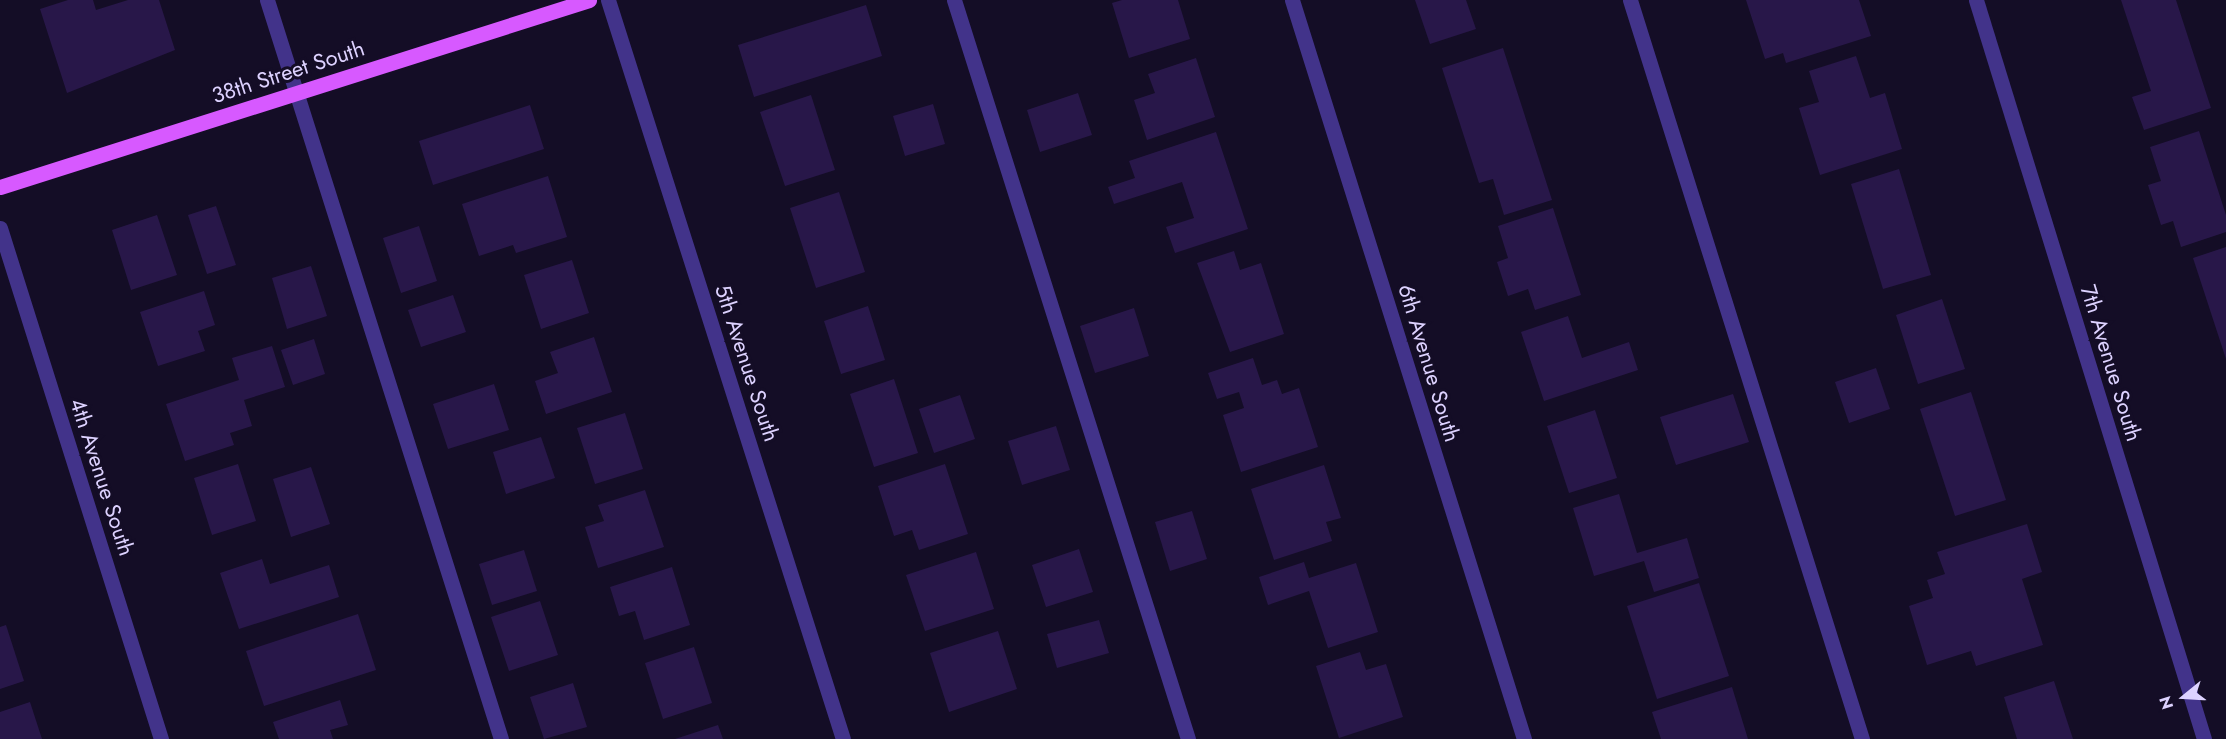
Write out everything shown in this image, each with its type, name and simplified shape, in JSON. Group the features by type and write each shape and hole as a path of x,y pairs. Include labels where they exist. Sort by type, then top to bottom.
{"main road":[{"name":"38th Street South","path":"0,187 589,0"}],"street":[{"path":"267,0 501,739"},
{"name":"5th Avenue South","path":"608,0 843,739"},
{"path":"954,0 1188,739"},
{"name":"6th Avenue South","path":"1292,0 1524,739"},
{"path":"1629,0 1862,739"},
{"name":"7th Avenue South","path":"1976,0 2204,739"},
{"name":"4th Avenue South","path":"0,228 161,739"}],"building":[{"path":"68,0 93,0 96,10 128,0 159,0 175,50 67,93 40,9"},
{"path":"1122,0 1178,0 1190,39 1129,58 1112,3"},
{"path":"1415,0 1466,0 1476,29 1430,44"},
{"path":"1746,0 1859,0 1871,36 1786,63 1783,53 1765,59"},
{"path":"2121,0 2176,0 2211,108 2144,130 2132,97 2151,91"},
{"path":"866,5 882,56 754,97 738,45"},
{"path":"1503,48 1552,200 1504,215 1493,179 1479,183 1442,68"},
{"path":"1856,56 1870,98 1885,93 1902,149 1820,175 1799,108 1819,102 1809,71"},
{"path":"1196,58 1215,117 1147,140 1134,100 1155,93 1148,74"},
{"path":"1078,93 1092,135 1040,152 1027,110"},
{"path":"811,95 835,170 785,186 760,112"},
{"path":"933,104 945,144 905,156 893,116"},
{"path":"530,105 544,149 433,185 419,141"},
{"path":"2199,131 2226,215 2226,232 2181,247 2173,221 2161,225 2148,185 2161,181 2150,147"},
{"path":"1216,132 1248,229 1175,253 1166,227 1194,218 1182,182 1114,204 1108,187 1135,178 1129,161"},
{"path":"1899,169 1931,275 1883,289 1851,184"},
{"path":"548,176 567,237 516,253 513,245 479,256 462,204"},
{"path":"839,192 865,272 816,288 790,208"},
{"path":"216,206 236,265 207,274 188,215"},
{"path":"1553,208 1581,295 1535,310 1528,289 1508,296 1497,262 1508,258 1498,226"},
{"path":"157,215 177,275 131,290 112,230"},
{"path":"419,226 437,281 401,293 383,238"},
{"path":"2226,247 2226,359 2193,258"},
{"path":"1234,251 1240,270 1261,263 1284,334 1230,352 1197,263"},
{"path":"572,260 589,313 541,329 524,275"},
{"path":"311,266 327,316 287,329 272,278"},
{"path":"204,291 215,325 198,331 205,351 158,366 140,312"},
{"path":"453,295 466,332 421,347 408,310"},
{"path":"1942,299 1965,369 1918,384 1896,315"},
{"path":"868,306 885,360 841,374 824,321"},
{"path":"1134,308 1149,356 1095,373 1080,326"},
{"path":"1568,316 1582,358 1629,342 1638,370 1544,401 1521,332"},
{"path":"594,337 612,392 546,414 535,381 558,373 550,352"},
{"path":"314,339 325,374 293,385 281,350"},
{"path":"272,346 285,387 244,400 252,426 230,433 234,445 185,461 166,404 239,380 232,358"},
{"path":"1253,358 1262,385 1277,380 1282,394 1299,388 1318,447 1241,472 1223,415 1244,408 1239,392 1217,399 1208,373"},
{"path":"1876,368 1890,409 1849,423 1835,382"},
{"path":"894,379 918,453 874,467 850,394"},
{"path":"494,384 509,430 448,449 433,404"},
{"path":"1971,392 2006,500 1955,516 1920,409"},
{"path":"1733,394 1749,442 1676,465 1660,417"},
{"path":"960,395 975,439 934,453 919,409"},
{"path":"1595,410 1617,478 1569,493 1547,426"},
{"path":"625,413 643,469 595,484 577,428"},
{"path":"1056,426 1070,470 1022,485 1008,441"},
{"path":"541,437 555,478 506,494 493,452"},
{"path":"238,464 256,521 212,535 194,478"},
{"path":"945,464 968,534 919,550 912,530 894,536 878,486"},
{"path":"1324,465 1341,518 1326,522 1332,541 1274,560 1251,489"},
{"path":"311,467 330,524 291,537 273,479"},
{"path":"645,490 664,547 598,568 585,527 604,521 598,505"},
{"path":"1619,494 1637,553 1687,538 1699,578 1654,592 1644,561 1594,576 1573,508"},
{"path":"1192,511 1207,559 1170,571 1155,522"},
{"path":"2027,524 2042,572 2022,579 2043,645 1976,666 1971,651 1927,665 1909,606 1933,598 1927,580 1945,574 1937,552"},
{"path":"1079,549 1093,592 1046,607 1032,565"},
{"path":"524,550 537,591 492,605 479,564"},
{"path":"976,552 994,609 925,631 906,575"},
{"path":"262,559 270,584 329,565 339,597 239,629 220,573"},
{"path":"1304,562 1309,578 1356,563 1378,632 1328,648 1309,591 1268,605 1259,577"},
{"path":"672,567 690,625 644,640 635,611 619,616 610,587"},
{"path":"1699,583 1729,676 1657,699 1627,606"},
{"path":"540,601 558,655 509,671 491,617"},
{"path":"358,614 376,670 264,706 246,651"},
{"path":"1099,620 1109,653 1057,668 1047,634"},
{"path":"6,625 24,681 0,689 0,627"},
{"path":"998,631 1017,689 949,712 930,653"},
{"path":"694,647 712,703 663,719 645,663"},
{"path":"1360,652 1366,670 1386,664 1403,717 1339,738 1316,666"},
{"path":"2054,681 2073,739 2017,739 2004,697"},
{"path":"573,683 587,727 544,739 530,697"},
{"path":"1732,687 1748,739 1661,739 1652,712"},
{"path":"340,700 348,725 330,730 333,739 279,739 273,722"},
{"path":"30,702 42,739 0,739 0,712"},
{"path":"718,725 723,739 675,739"}]}
